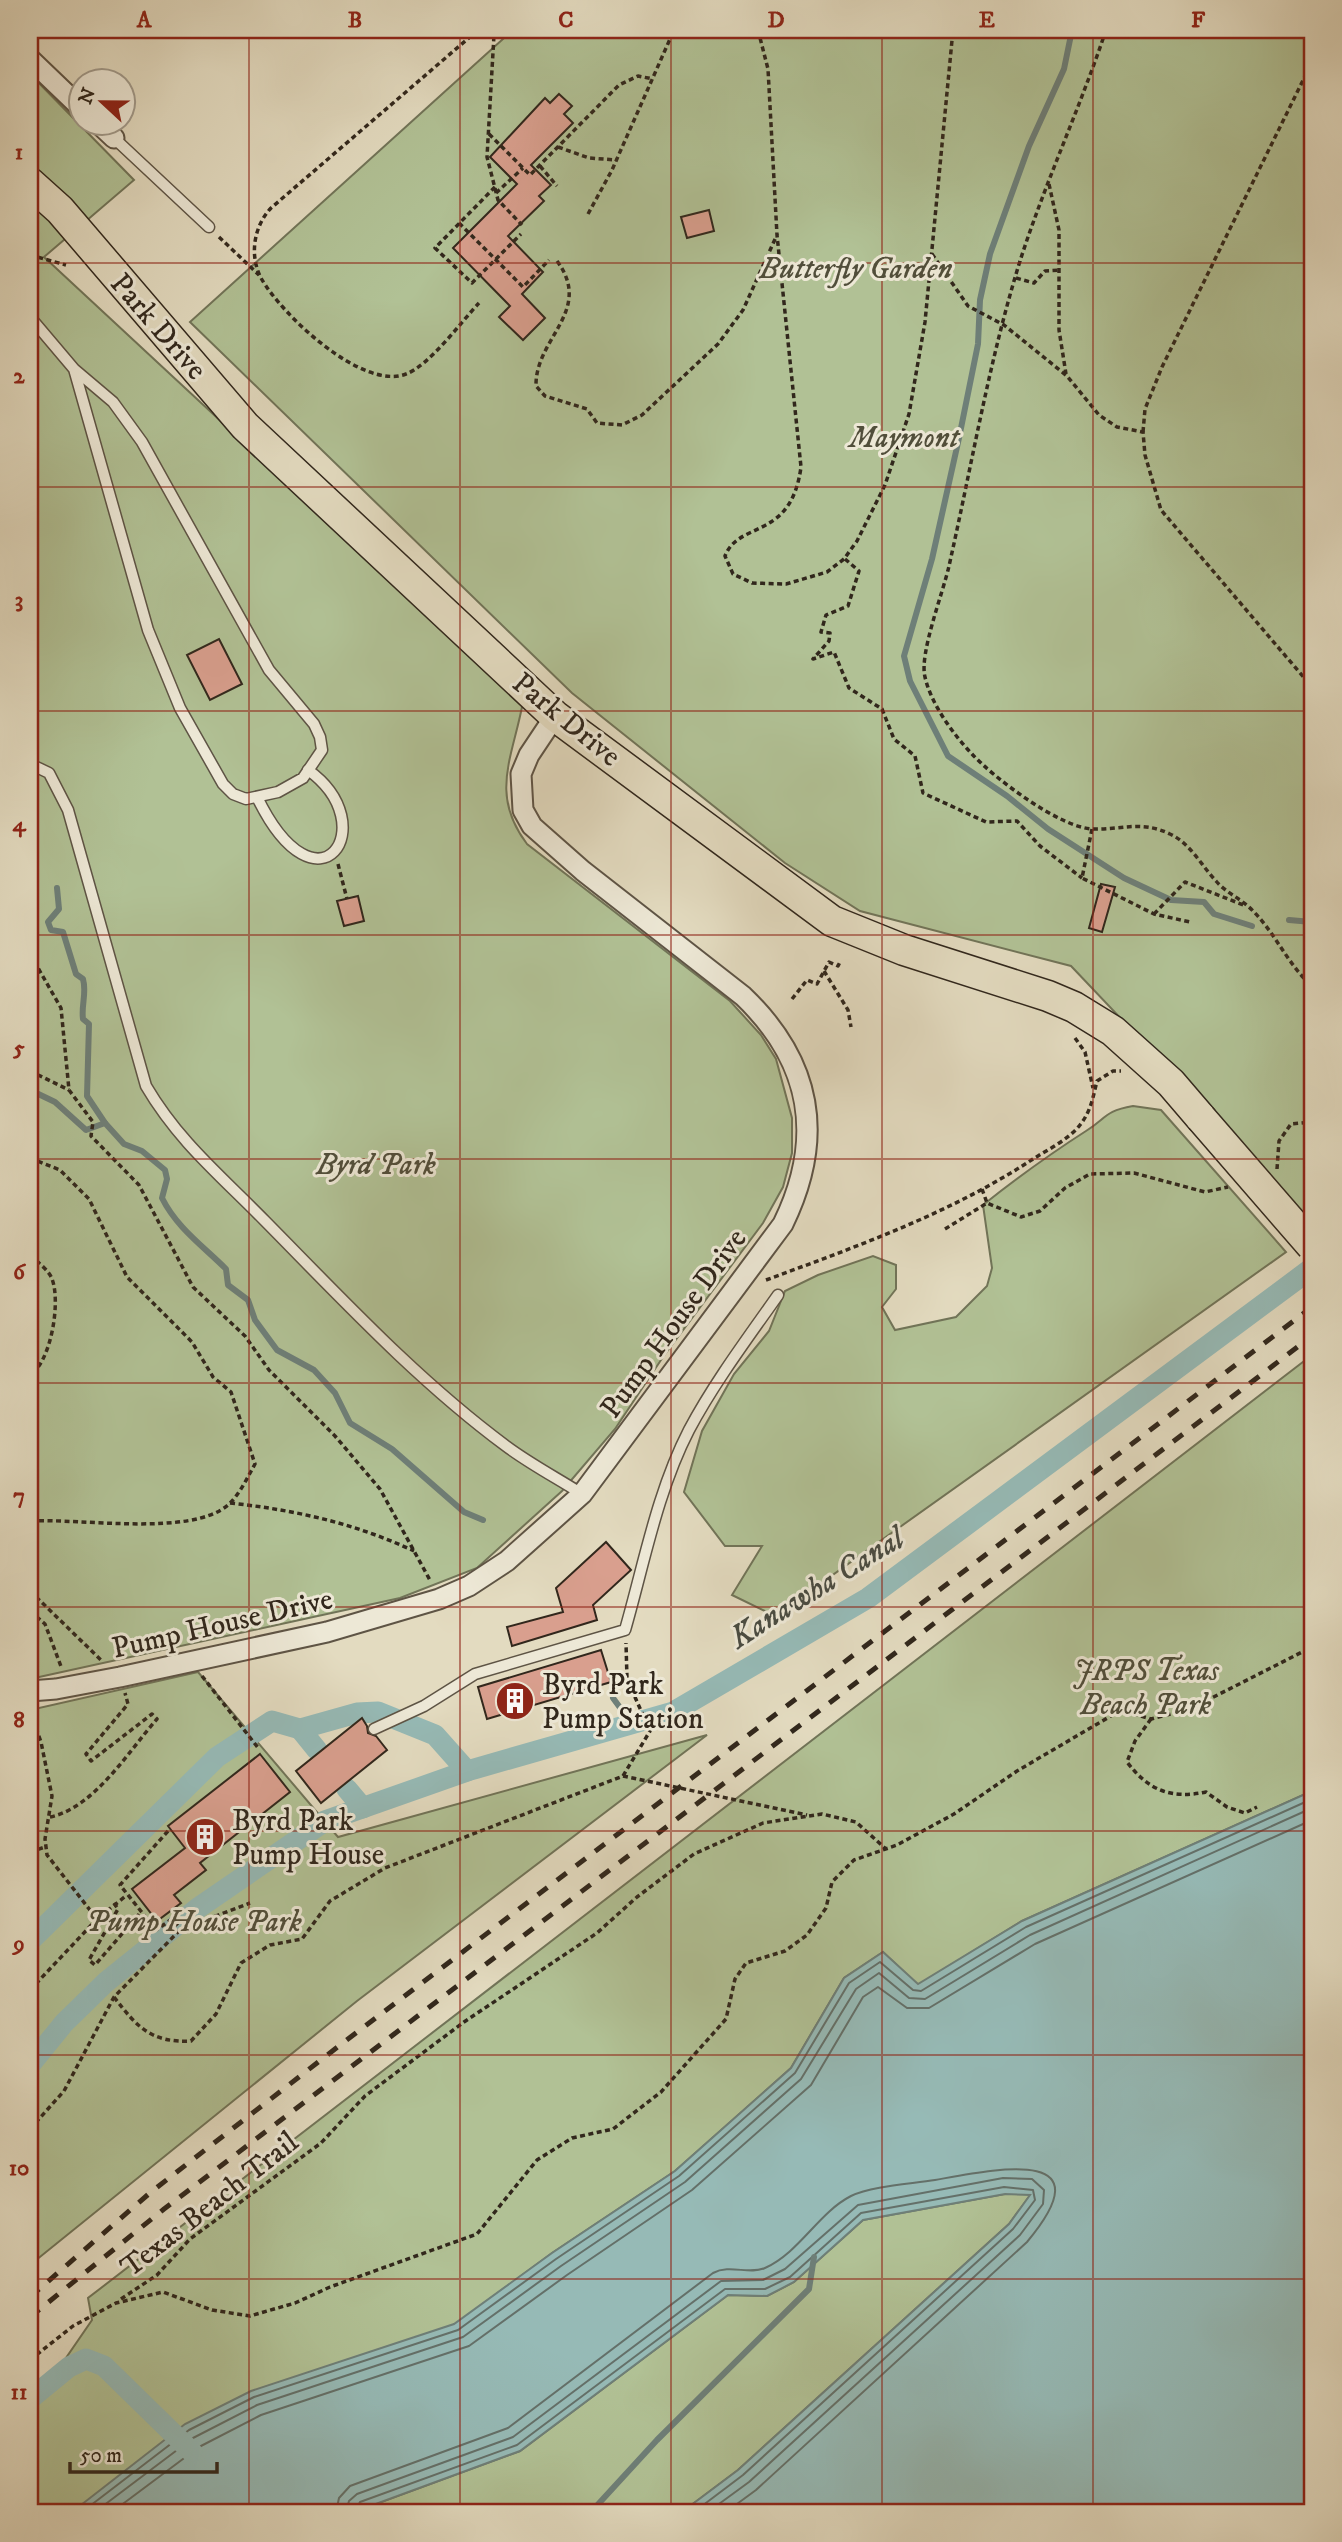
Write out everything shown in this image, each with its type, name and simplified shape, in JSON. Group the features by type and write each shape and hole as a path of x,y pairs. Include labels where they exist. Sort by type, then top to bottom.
{"main road":[{"name":"Park Drive","path":"30,183 60,211 245,426 555,716 832,921 904,950 1048,996 1074,1007 1103,1025 1171,1083 1312,1246"}],"street":[{"path":"30,59 66,94"},
{"name":"Pump House Drive","path":"30,1691 120,1677 327,1632 439,1599 469,1586 507,1561 582,1494 783,1224 802,1175 807,1113 796,1067 766,1018 744,996 583,871 532,826 523,810 521,774 555,716"}],"lane":[{"path":"114,138 209,227"},
{"path":"30,317 74,369 113,402 142,442 269,670 314,724 322,750 303,778 278,792 246,799 233,794 223,784 180,708 148,630 74,369"},
{"path":"30,764 49,773 68,810 146,1086 166,1121 203,1163 248,1203 382,1341 442,1395 507,1447 582,1494"},
{"path":"257,797 274,827 295,850 318,860 331,857 339,847 342,831 337,804 321,779 308,770"},
{"path":"374,1729 424,1706 475,1674 625,1630 663,1492 688,1432 718,1380 778,1295"}],"path":[{"path":"261,277 254,242 265,214 478,30"},
{"path":"489,30 494,35 487,157 498,200 522,225"},
{"path":"588,214 616,160 674,30"},
{"path":"758,30 768,69 773,123 777,235 796,395 799,482 790,503 780,516 768,526 730,545 725,562 733,574 746,582 786,584 827,572 844,559 870,518 899,449 917,368 932,254 953,30"},
{"path":"1106,30 1015,277 985,392 947,577 925,656 924,676 934,700 973,756 1049,812 1068,822 1092,829 1124,824 1148,826 1172,834 1194,852 1218,884 1252,909 1282,945 1299,975 1312,986"},
{"path":"1312,62 1162,367 1145,408 1143,432 1145,454 1161,510 1312,687"},
{"path":"489,134 530,175 624,82 638,76 653,79"},
{"path":"558,147 589,158 616,160"},
{"path":"540,166 557,186"},
{"path":"496,193 523,168"},
{"path":"1049,183 1059,229 1059,330 1067,376"},
{"path":"495,187 435,248 472,283 522,234"},
{"path":"459,223 523,287 549,260"},
{"path":"209,227 261,277 286,308 335,352 365,372 381,377 407,374 421,365 479,303"},
{"path":"557,261 568,276 571,292 562,321 537,373 536,386 545,397 587,409 599,423 622,425 642,415 667,395 734,326 777,235"},
{"path":"932,254 968,306 1004,325 1067,376 1099,415 1117,427 1143,432"},
{"path":"30,255 66,265"},
{"path":"1015,277 1034,284 1045,271 1060,270"},
{"path":"844,559 859,572 848,606 826,615 821,632 830,633 830,641 813,659 834,652 849,688 882,709 894,739 915,756 923,793 986,822 1017,821 1040,846 1082,878 1154,914 1190,922"},
{"path":"1082,878 1092,829"},
{"path":"335,852 347,899"},
{"path":"1154,914 1185,882 1252,909"},
{"path":"30,954 61,1008 69,1090"},
{"path":"792,999 807,980 817,984 829,962 838,967 841,960"},
{"path":"824,971 848,1010 851,1027"},
{"path":"1072,1034 1085,1052 1092,1071 1094,1094"},
{"path":"30,1071 69,1090 93,1122 91,1136 139,1185 193,1287 245,1336 269,1370 335,1436 371,1479 415,1552 439,1599"},
{"path":"732,1292 874,1240 982,1189 1078,1128 1090,1112 1097,1081 1113,1071 1122,1072"},
{"path":"1277,1170 1279,1141 1292,1124 1312,1122"},
{"path":"30,1158 60,1170 89,1199 127,1278 154,1308 192,1342 213,1377 231,1392 255,1464 230,1503 216,1513 174,1525 95,1520 30,1521"},
{"path":"986,1203 1021,1217 1040,1210 1065,1188 1090,1174 1134,1173 1205,1192 1239,1183"},
{"path":"982,1189 986,1203"},
{"path":"945,1229 986,1203"},
{"path":"30,1255 52,1277 57,1316 38,1370 30,1375"},
{"path":"30,1260 36,1269 37,1301 30,1321"},
{"path":"230,1503 288,1509 342,1523 415,1552"},
{"path":"30,1591 67,1630 120,1677 128,1703 86,1755 91,1761 152,1714 157,1719 84,1803 64,1814 50,1817"},
{"path":"30,1611 45,1624 62,1670 72,1686"},
{"path":"623,1776 650,1731 627,1679 625,1630"},
{"name":"Texas Beach Trail","path":"116,2303 163,2292 212,2310 250,2316 295,2303 330,2287 477,2234 537,2160 572,2138 612,2129 661,2092 726,2019 734,1997 735,1979 746,1963 785,1951 807,1935 826,1908 831,1882 855,1860 886,1849 954,1814 1017,1771 1121,1710 1152,1719 1189,1709 1312,1647"},
{"path":"203,1680 258,1749"},
{"path":"30,1712 41,1742 52,1796 45,1847 47,1855 97,1919"},
{"path":"1152,1719 1135,1741 1127,1762 1139,1779 1180,1797 1206,1792 1227,1807 1245,1814 1257,1807"},
{"path":"114,1997 138,2028 171,2042 191,2041 216,2014 242,1963 270,1945 302,1939 330,1901 385,1868 623,1776 810,1815"},
{"name":"Texas Beach Trail","path":"116,2303 157,2275 190,2239 321,2143 365,2096 464,2022 597,1933 637,1897 694,1854 763,1823 822,1814 856,1822 886,1849"},
{"path":"168,1831 120,1885 156,1930 172,1919 180,1929"},
{"path":"30,1852 45,1847"},
{"path":"30,1990 97,1919 127,1895"},
{"path":"114,1903 118,1909 89,1960 94,1965 141,1912"},
{"path":"30,2129 64,2091 114,1997 180,1929 250,1903"},
{"path":"30,2360 72,2326 116,2303"}],"green space":[{"name":"Maymont","path":"513,30 1312,30 1312,1245 1184,1085 1071,966 860,911 785,863 572,693 190,322"},
{"name":"Byrd Park","path":"30,74 66,111 66,136 91,136 134,180 44,257 523,702 510,758 506,792 516,826 527,844 730,1001 761,1035 776,1059 792,1118 792,1153 783,1187 763,1223 663,1357 615,1429 562,1491 477,1568 400,1598 30,1679"},
{"path":"1133,1106 1161,1110 1286,1252 775,1616 732,1595 762,1546 725,1546 684,1492 702,1431 734,1374 769,1331 785,1291 818,1275 873,1256 896,1265 896,1289 882,1307 895,1330 956,1317 987,1286 992,1268 983,1205 1106,1116 1116,1110"},
{"name":"JRPS Texas Beach Park","path":"1312,1355 1312,1791 1022,1921 918,1985 883,1952 844,1978 791,2068 675,2171 552,2253 446,2331 92,2512 30,2512 30,2398 48,2384 92,2320 88,2298"},
{"name":"Pump House Park","path":"198,1672 338,1837 707,1735 357,2001 30,2265 30,1710"},
{"path":"1005,2194 1031,2194 1009,2224 738,2470 682,2512 354,2512 520,2451 728,2295 767,2296 794,2282 863,2220"}],"water":[{"path":"1312,1791 1312,2512 682,2512 738,2470 1009,2224 1030,2195 1005,2194 863,2220 794,2282 767,2296 728,2295 520,2451 354,2512 72,2512 185,2424 251,2391 454,2324 552,2253 675,2171 791,2068 844,1978 883,1952 918,1984 1022,1921"}],"building":[{"path":"559,94 572,106 564,114 573,123 531,165 551,185 539,196 544,201 508,236 543,272 522,294 545,318 523,340 499,317 510,306 453,248 517,184 490,157 545,98 550,103"},
{"path":"709,210 714,231 687,238 681,217"},
{"path":"219,639 242,684 210,700 187,655"},
{"path":"1101,884 1115,887 1102,932 1089,928"},
{"path":"358,896 364,921 344,926 337,901"},
{"path":"606,1542 631,1570 593,1605 597,1620 512,1646 507,1627 563,1612 556,1588"},
{"name":"Byrd Park Pump Station","path":"601,1650 611,1682 487,1719 478,1687"},
{"path":"362,1718 368,1733 376,1736 387,1750 321,1803 296,1771"},
{"name":"Byrd Park Pump House","path":"260,1754 290,1792 200,1863 206,1870 174,1895 181,1903 157,1921 132,1889 185,1848 168,1826"}],"waterway":[{"path":"1072,30 1064,69 1029,146 990,254 980,300 978,344 959,438 932,559 904,656 910,681 948,756 1007,796 1048,829 1124,878 1171,900 1204,902 1214,914 1252,926"},
{"path":"57,888 59,909 48,922 51,930 63,932 76,974 83,979 83,1019 89,1024 87,1096 105,1123"},
{"path":"1289,920 1312,922"},
{"path":"30,1090 55,1102 86,1130 105,1123 124,1144 142,1151 165,1170 167,1179 162,1198 168,1209 183,1228 226,1269 228,1285 248,1300 255,1320 277,1350 314,1370 335,1393 350,1423 392,1449 464,1512 483,1520"},
{"name":"Kanawha Canal","path":"30,1941 217,1757 272,1721 300,1729 357,1713 378,1712 435,1735 467,1771 673,1712 868,1598 1312,1268"},
{"path":"613,1698 632,1724"},
{"name":"Kanawha Canal","path":"300,1729 317,1750"},
{"path":"30,2065 64,2023 106,1982 198,1908 325,1821 467,1771"},
{"name":"Kanawha Canal","path":"347,1789 363,1808"},
{"path":"591,2512 657,2440 809,2289 814,2257"},
{"path":"30,2399 69,2367 86,2359 104,2366 192,2452"}],"railway":[{"path":"30,2297 151,2192 344,2042 1312,1307"},
{"path":"30,2317 164,2209 1312,1336"}],"place":[{"name":"Byrd Park Pump Station","path":"515,1701"},
{"name":"Byrd Park Pump House","path":"205,1837"}],"park label":[{"name":"Butterfly Garden","path":"856,268"}]}
